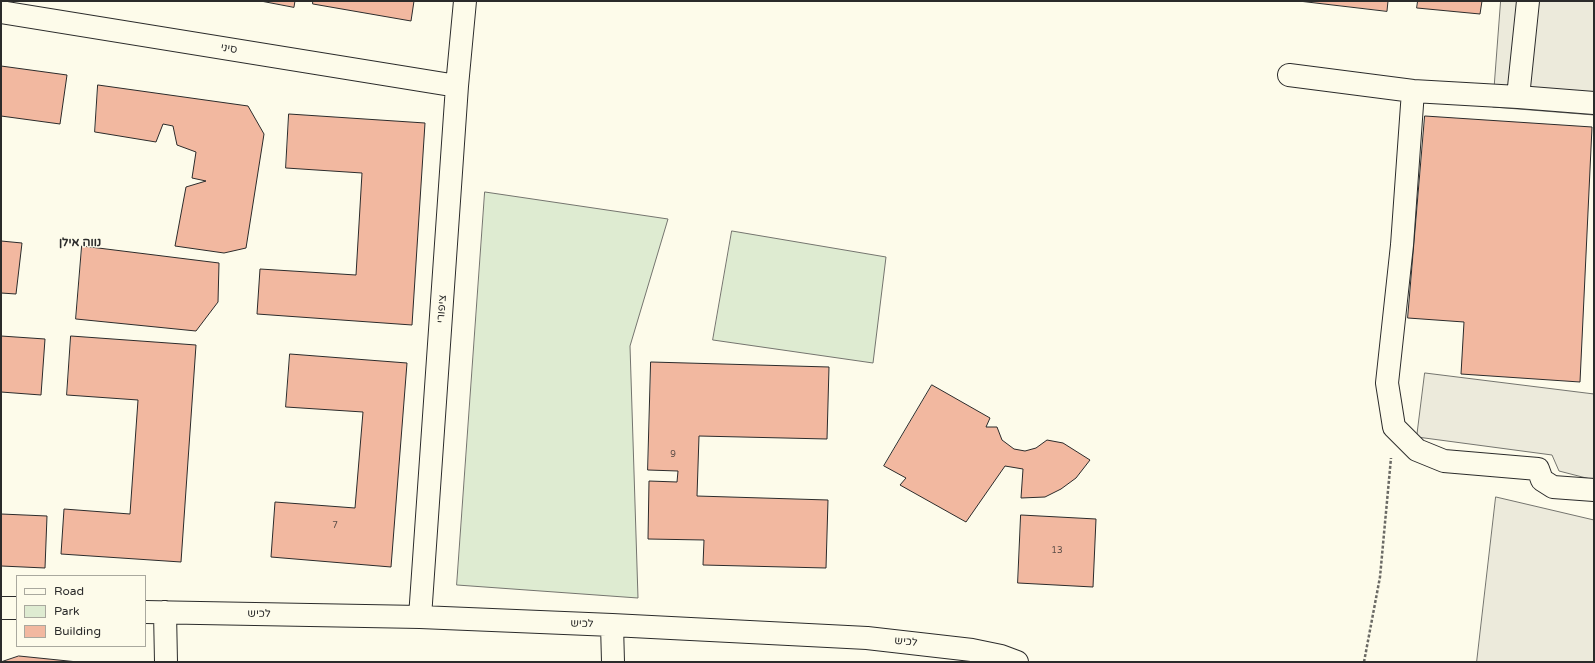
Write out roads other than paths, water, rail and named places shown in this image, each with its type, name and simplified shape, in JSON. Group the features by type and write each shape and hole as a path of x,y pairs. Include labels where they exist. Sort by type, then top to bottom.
{"street":[{"name":"ציפורי","path":"420,617 457,86 465,1"},
{"path":"1518,97 1528,1"},
{"name":"סיני","path":"1,12 457,86"},
{"path":"1289,75 1413,91 1518,97 1594,104"},
{"path":"1413,91 1402,244 1387,383 1394,427 1417,450 1444,461 1538,469 1542,480 1553,487 1593,484"},
{"path":"1,608 16,608"},
{"path":"155,612 166,662"},
{"name":"לכיש","path":"155,612 420,617 612,625 875,639 972,650 1001,656 1017,662"},
{"path":"612,625 613,662"}],"district":[{"name":"נווה אילן","path":"80,243"}]}
